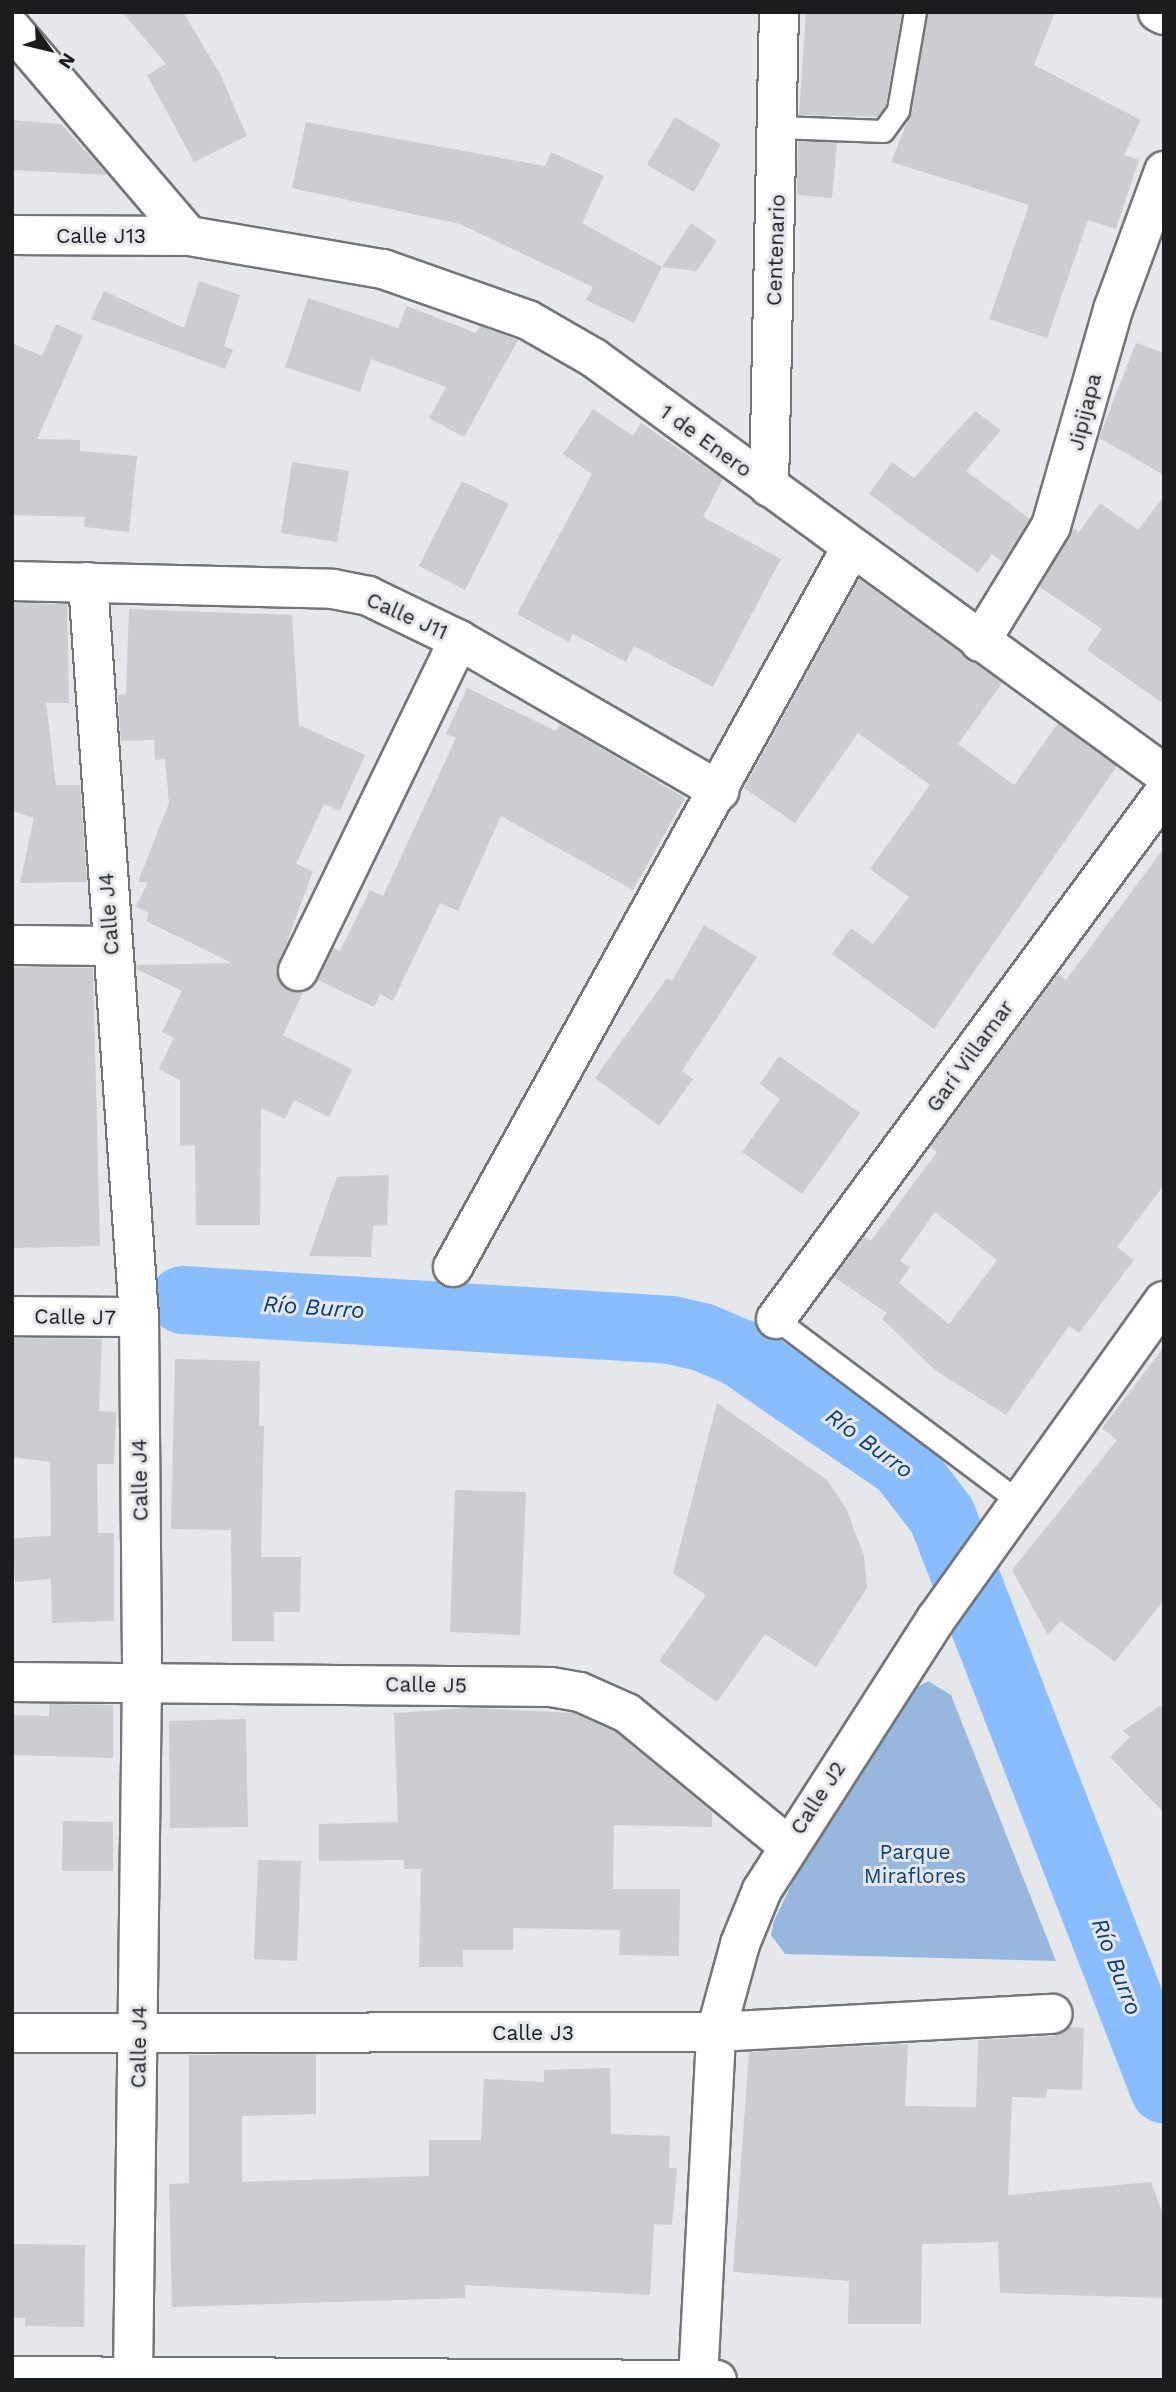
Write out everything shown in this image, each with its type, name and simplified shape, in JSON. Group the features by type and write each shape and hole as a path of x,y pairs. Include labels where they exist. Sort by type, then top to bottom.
{"street":[{"name":"Centenario","path":"769,487 779,128 779,12"},
{"path":"1158,12 1164,15"},
{"path":"12,29 189,236"},
{"name":"Jipijapa","path":"981,642 1051,526 1111,320 1164,171"},
{"name":"Calle J13","path":"12,235 189,236"},
{"name":"1 de Enero","path":"189,236 383,269 528,320 594,358 850,550 1164,774"},
{"path":"453,1267 719,791 850,550"},
{"name":"Calle J11","path":"12,581 333,589 368,596 459,640 719,791"},
{"name":"Calle J4","path":"88,582 111,946 139,1317 142,1681 133,2378"},
{"path":"298,971 459,640"},
{"name":"Garí Villamar","path":"776,1319 1164,793"},
{"path":"12,945 111,946"},
{"name":"Calle J2","path":"698,2380 716,2032 740,1944 787,1845 936,1619 1164,1301"},
{"name":"Calle J7","path":"12,1316 139,1317"},
{"name":"Calle J5","path":"12,1682 142,1681 551,1687 580,1692 627,1713 787,1845"},
{"name":"Calle J3","path":"12,2033 716,2032 1053,2014"},
{"path":"12,2376 717,2380"}],"lane":[{"path":"779,128 883,131 898,110 915,12"},
{"path":"776,1319 1021,1503"}],"green space":[{"name":"Parque Miraflores","path":"928,1681 951,1695 1056,1961 785,1954 771,1935 774,1921 797,1873 908,1692"}],"building":[{"path":"122,12 183,12 220,74 247,136 194,162 147,75 166,64"},
{"path":"806,12 902,12 886,105 877,117 799,115"},
{"path":"928,12 1055,12 1034,65 1141,120 1124,155 1139,160 1116,229 1088,220 1047,338 989,319 1029,205 891,162 911,112"},
{"path":"675,117 721,144 694,192 647,165"},
{"path":"12,120 61,124 108,175 12,170"},
{"path":"306,122 545,166 551,152 604,176 582,223 662,267 634,323 586,300 593,287 460,224 292,188"},
{"path":"798,141 837,142 832,198 797,195"},
{"path":"691,223 717,241 697,271 662,267"},
{"path":"199,281 240,295 224,346 233,350 225,369 91,319 104,291 184,328"},
{"path":"308,298 398,328 407,306 476,333 480,326 518,340 464,437 429,418 446,387 371,359 360,392 285,367"},
{"path":"56,324 83,336 37,439 80,440 80,451 137,456 129,532 84,527 85,517 12,515 12,343 42,356"},
{"path":"1136,343 1164,353 1164,475 1099,438"},
{"path":"593,409 633,436 641,423 723,479 703,517 781,559 713,687 634,646 626,662 573,634 569,642 517,614 592,474 563,454"},
{"path":"975,411 1001,430 966,471 1030,519 1003,562 992,554 978,573 869,494 892,462 914,478"},
{"path":"292,462 349,471 337,542 281,533"},
{"path":"462,481 509,504 465,590 419,566"},
{"path":"1164,496 1164,704 1087,650 1102,629 1040,587 1073,528 1079,532 1100,503 1138,530"},
{"path":"859,579 1002,683 958,744 1014,785 1058,723 1117,766 934,1029 832,954 851,928 873,944 909,897 870,869 930,785 858,733 795,823 744,788"},
{"path":"12,603 67,604 69,703 46,703 56,785 80,785 87,882 20,883 34,818 12,811"},
{"path":"129,609 292,615 299,725 365,755 340,811 324,804 296,864 313,871 276,972 288,990 303,992 283,1035 352,1069 329,1117 294,1100 285,1119 261,1108 260,1225 196,1225 195,1145 180,1146 180,1080 159,1069 174,1038 162,1032 182,991 137,969 136,965 232,963 146,921 149,913 136,907 148,882 138,882 169,803 165,759 155,760 154,740 121,741 118,695 126,694"},
{"path":"467,688 556,731 560,724 685,798 633,890 501,816 458,911 440,903 393,1001 380,994 374,1007 318,980 333,948 340,951 370,890 383,896 456,738 446,734"},
{"path":"1164,848 1164,1185 1117,1247 1134,1260 1079,1333 1069,1326 1006,1415 935,1370 882,1319 887,1313 834,1277 864,1236 871,1241 937,1152 930,1147 1058,974 1066,980","holes":["935,1212 997,1260 949,1324 899,1283 910,1267 900,1261"]},
{"path":"704,925 757,957 682,1071 693,1079 659,1126 595,1078 667,978 672,981"},
{"path":"12,967 93,968 100,1246 12,1248"},
{"path":"779,1056 860,1113 802,1194 742,1152 780,1099 760,1084"},
{"path":"389,1175 387,1225 373,1226 371,1257 309,1256 337,1177"},
{"path":"12,1338 102,1339 99,1411 116,1412 114,1464 97,1464 98,1533 114,1533 114,1621 52,1623 51,1579 15,1582 13,1538 51,1536 50,1462 12,1457"},
{"path":"1164,1347 1164,1600 1115,1662 1060,1621 1048,1635 1012,1570 1117,1440 1102,1428"},
{"path":"175,1359 260,1361 259,1426 264,1426 261,1557 301,1557 300,1612 274,1612 274,1641 232,1641 231,1530 171,1529"},
{"path":"717,1403 827,1480 846,1508 864,1556 867,1588 816,1667 765,1634 717,1702 659,1661 706,1595 673,1573"},
{"path":"455,1490 526,1492 520,1635 450,1632"},
{"path":"1164,1703 1164,1813 1110,1757 1130,1737 1123,1731"},
{"path":"49,1704 113,1705 113,1758 12,1755 12,1715 49,1716"},
{"path":"472,1708 574,1713 615,1732 712,1812 712,1827 614,1825 613,1889 680,1889 679,1956 619,1955 620,1930 513,1928 513,1950 463,1950 463,1967 419,1967 421,1869 404,1869 404,1860 319,1861 319,1824 398,1822 394,1713"},
{"path":"246,1719 248,1827 170,1828 169,1721"},
{"path":"63,1821 113,1822 113,1871 62,1871"},
{"path":"258,1860 301,1861 297,1961 254,1959"},
{"path":"1070,2027 1084,2028 1082,2090 1047,2089 1046,2098 1012,2097 1008,2195 1151,2182 1164,2216 1164,2298 1000,2293 998,2242 922,2244 921,2324 848,2324 849,2281 733,2272 749,2052 908,2044 905,2106 976,2107 978,2040 1054,2036"},
{"path":"316,2054 316,2114 242,2116 242,2182 429,2176 429,2140 481,2140 484,2079 544,2082 544,2070 610,2068 611,2134 670,2136 669,2168 677,2168 672,2225 654,2224 650,2295 465,2285 465,2298 172,2307 169,2184 189,2183 189,2055"},
{"path":"12,2244 85,2245 84,2327 25,2326 25,2318 12,2318"}],"waterway":[{"name":"Río Burro","path":"183,1300 671,1330 702,1337 738,1352 903,1465 942,1516 1164,2089"}]}
